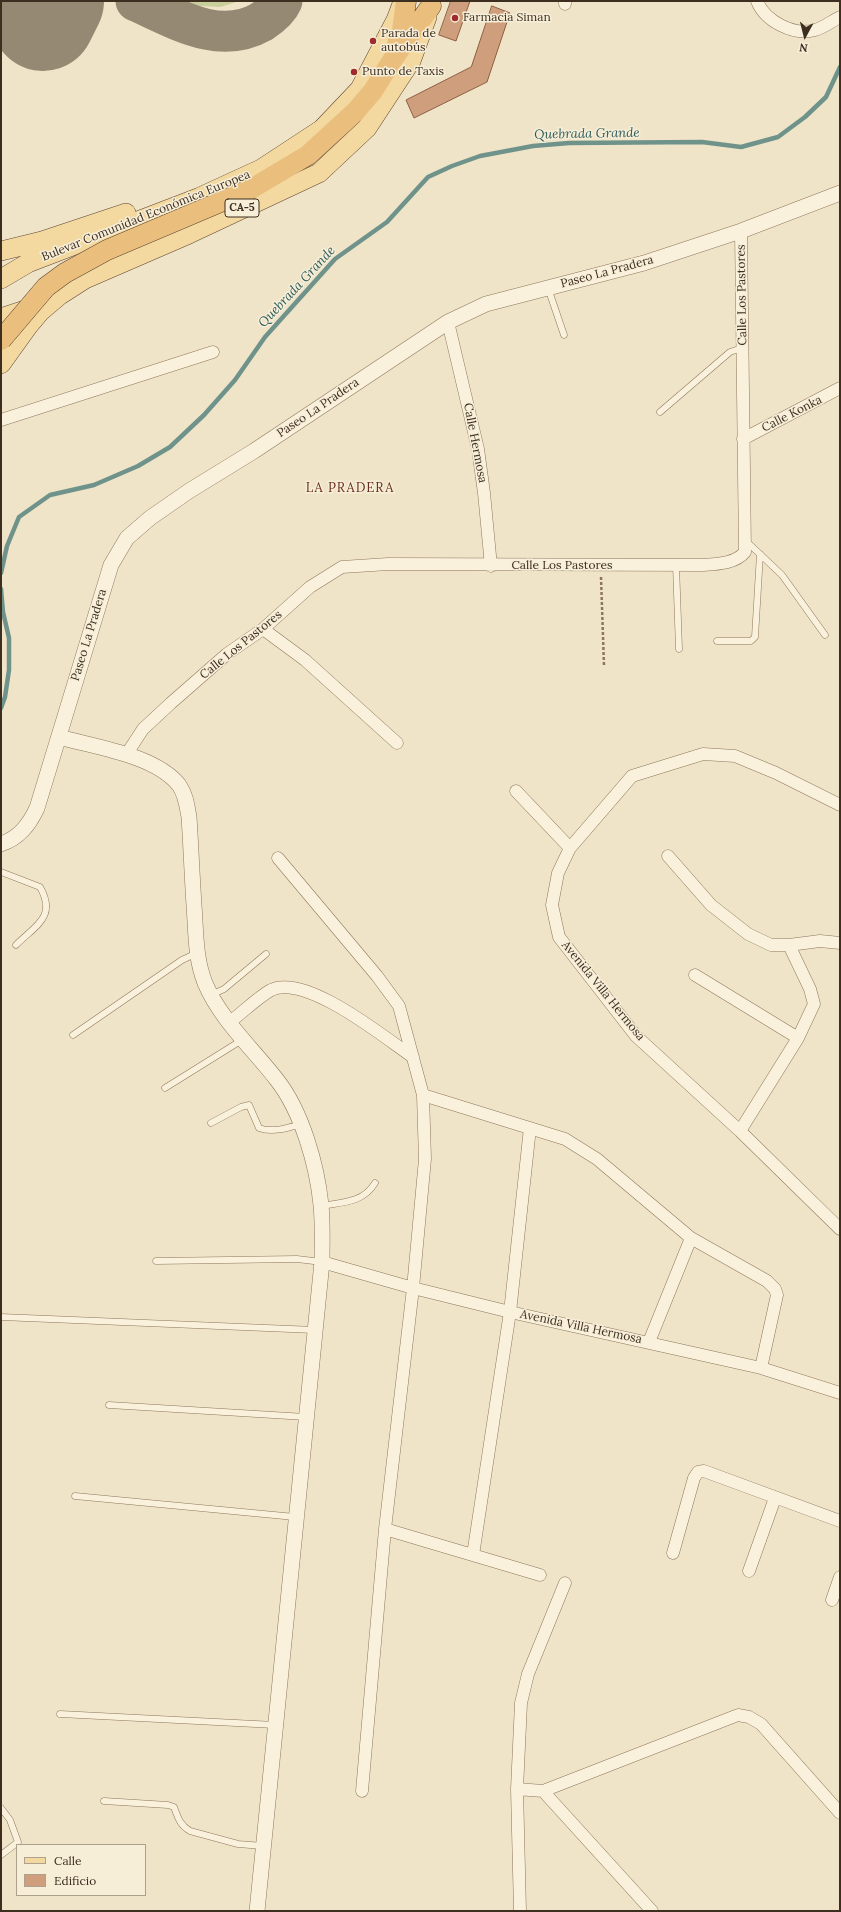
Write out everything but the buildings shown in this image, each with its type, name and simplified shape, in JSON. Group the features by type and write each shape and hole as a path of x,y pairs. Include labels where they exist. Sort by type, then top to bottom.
{"highway":[{"path":"391,62 402,31 405,1"},
{"path":"1,340 46,287 65,273 107,250 251,189 308,155 355,112 373,91 432,3"}],"main road":[{"name":"Bulevar Comunidad Económica Europea","path":"1,279 28,263 200,196 261,169 322,129 360,89 405,1"},
{"name":"CA-5","path":"1,364 40,312 85,279 189,234 319,173 367,128 371,122 411,61 432,3"},
{"path":"1,251 42,241 144,207 200,196"},
{"path":"1,318 53,301"}],"street":[{"path":"757,1 759,6 775,24 795,30 814,30 840,17"},
{"name":"Paseo La Pradera","path":"1,844 10,841 22,833 31,822 37,808 111,565 127,538 150,518 448,322 486,304 644,263 741,231 840,193"},
{"name":"Calle Los Pastores","path":"126,755 143,729 227,654 263,629 310,587 342,568 388,564 491,566 676,565 724,563 740,558 745,552 741,231"},
{"name":"Calle Hermosa","path":"448,322 478,449 491,566"},
{"path":"1,420 213,352"},
{"name":"Calle Konka","path":"743,439 840,388"},
{"path":"263,629 305,660 397,743"},
{"path":"59,737 126,755 153,766 168,775 179,786 186,800 197,953 205,982 211,995 230,1022 279,1082 294,1106 312,1159 321,1206 322,1262 295,1517 257,1911"},
{"name":"Avenida Villa Hermosa","path":"840,805 776,773 735,756 703,754 632,776 570,848 558,873 552,905 559,937 636,1036 740,1131 840,1228"},
{"path":"516,791 570,848"},
{"path":"668,856 711,905 748,934 771,945 789,945 820,941 840,943"},
{"path":"278,858 377,976 398,1006 423,1095 425,1159 413,1288 385,1529 362,1791"},
{"path":"740,1131 798,1038 814,1004 810,989 789,945"},
{"path":"695,975 798,1038"},
{"path":"230,1022 272,990 281,988 299,990 330,1001 413,1057"},
{"path":"423,1095 566,1139 597,1159 691,1238 766,1281 775,1289 777,1295 761,1368"},
{"path":"473,1555 510,1312 530,1128"},
{"path":"649,1342 691,1238"},
{"name":"Avenida Villa Hermosa","path":"322,1262 413,1288 510,1312 761,1368 840,1393"},
{"path":"673,1553 694,1478 698,1472 704,1471 840,1521"},
{"path":"750,1571 775,1498"},
{"path":"385,1529 540,1575"},
{"path":"832,1600 840,1577"},
{"path":"520,1911 517,1789 521,1703 528,1674 565,1583"},
{"path":"517,1789 543,1791 738,1715 749,1717 761,1724 840,1813"},
{"path":"543,1791 652,1911"}],"lane":[{"path":"548,288 564,335"},
{"path":"660,412 730,352 742,348"},
{"path":"745,540 782,575 825,635"},
{"path":"717,641 751,641 755,637 760,554"},
{"path":"676,565 679,649"},
{"path":"1,872 40,887 47,904 46,915 16,945"},
{"path":"73,1035 182,960 197,953"},
{"path":"211,995 224,989 266,954"},
{"path":"165,1088 244,1039"},
{"path":"211,1123 245,1105 249,1105 259,1128 265,1130 285,1129 301,1124"},
{"path":"321,1206 361,1198 375,1183"},
{"path":"156,1261 297,1259 322,1262"},
{"path":"1,1317 315,1330"},
{"path":"109,1405 306,1417"},
{"path":"75,1496 295,1517"},
{"path":"60,1714 275,1725"},
{"path":"104,1802 168,1805 174,1807 181,1823 190,1831 238,1844 263,1846"},
{"path":"1,1808 10,1820 18,1842 1,1855"}],"path":[{"path":"600,566 604,666"}],"green space":[{"path":"180,1 240,1 220,7 201,6 199,10"}],"waterway":[{"name":"Quebrada Grande","path":"1,573 7,546 19,517 50,495 94,485 138,466 170,447 204,415 235,380 265,337 335,259 387,222 428,177 452,166 480,156 533,146 569,143 702,142 741,147 778,137 805,117 826,97 840,67"},
{"name":"Quebrada Grande","path":"1,589 3,612 9,638 9,670 5,697 1,708"}],"taxiway":[{"path":"136,1 197,27 229,31 245,29 261,22 273,13 282,1"}],"runway":[{"path":"43,19 52,1"}],"place":[{"name":"Farmacia Siman","path":"455,18"},
{"name":"Parada de autobús","path":"373,41"},
{"name":"Punto de Taxis","path":"354,72"}],"district":[{"name":"LA PRADERA","path":"350,488"}]}
